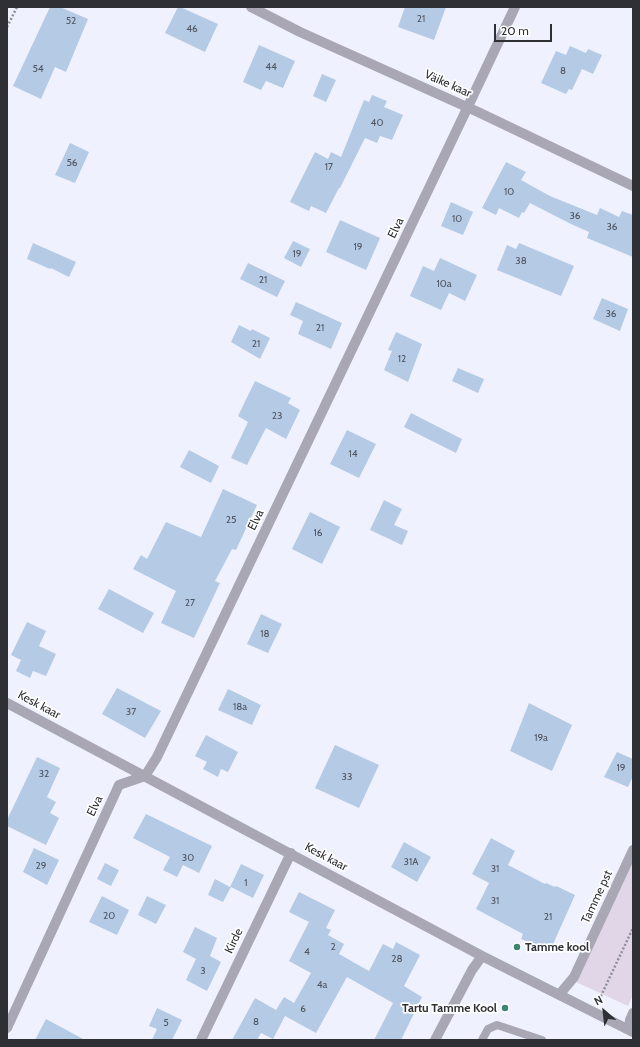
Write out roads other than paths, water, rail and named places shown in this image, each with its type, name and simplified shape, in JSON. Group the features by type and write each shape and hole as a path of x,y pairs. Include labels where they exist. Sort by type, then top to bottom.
{"street":[{"name":"Väike kaar","path":"251,7 300,32 468,107 633,186"},
{"name":"Elva","path":"7,1028 119,785 145,776 161,750 515,7"},
{"name":"Kesk kaar","path":"7,703 482,956 631,1031"},
{"name":"Tamme pst","path":"560,995 574,978 633,850"},
{"name":"Kirde","path":"201,1040 291,853"},
{"path":"435,1040 472,970 482,956"},
{"path":"631,1031 630,1020 633,1013"}],"lane":[{"path":"482,1040 488,1029 497,1025 542,1040"}],"place":[{"name":"Tamme kool","path":"517,947"},
{"name":"Tartu Tamme Kool","path":"505,1008"}]}
